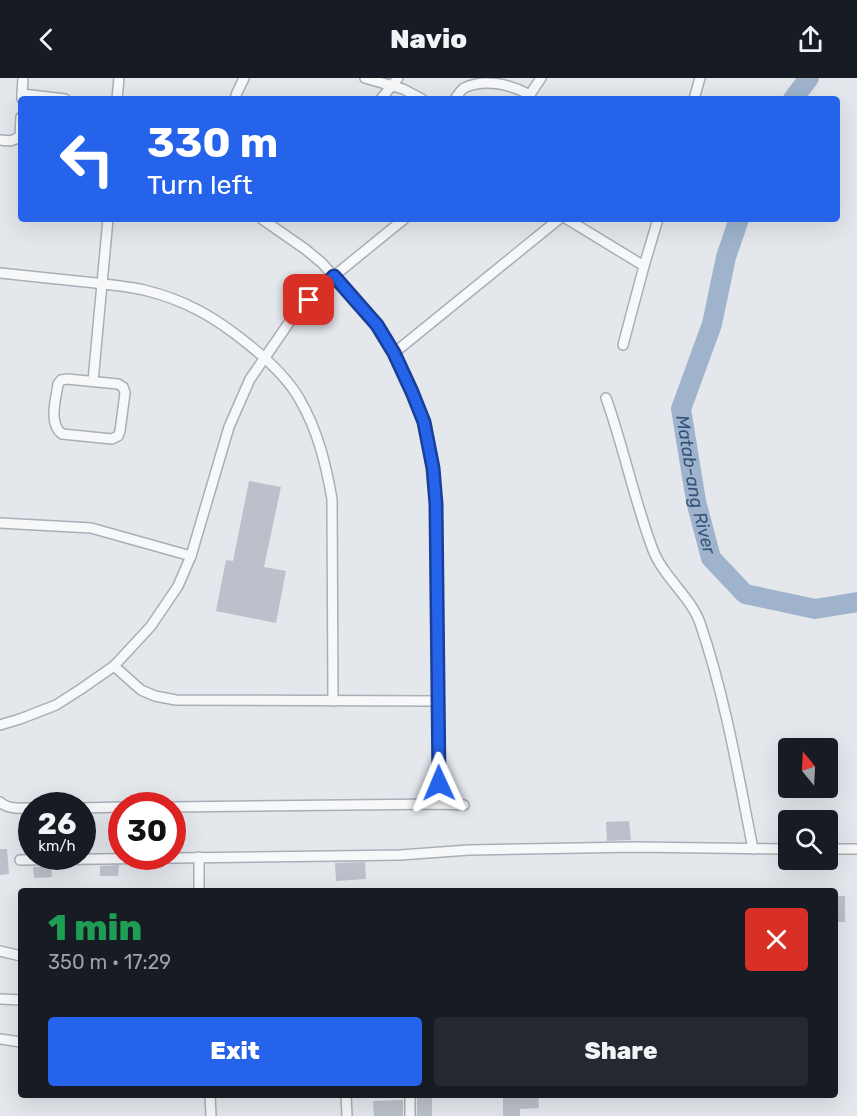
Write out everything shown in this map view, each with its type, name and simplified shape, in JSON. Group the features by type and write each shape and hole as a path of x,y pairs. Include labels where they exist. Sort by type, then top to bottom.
{"street":[{"path":"22,96 23,78"},
{"path":"117,96 119,78"},
{"path":"236,95 244,78"},
{"path":"365,78 395,82 416,96"},
{"path":"529,96 541,78"},
{"path":"695,96 700,78"},
{"path":"456,96 464,87 480,80 497,80 510,84 527,96"},
{"path":"383,96 395,82"},
{"path":"0,140 9,142 18,138"},
{"path":"93,381 108,222"},
{"path":"265,222 322,262 377,325 394,353 424,422 433,468 436,504 439,804"},
{"path":"0,725 56,705 81,690 114,666 151,626 178,586 191,556 229,427 249,379 297,311 334,276 400,222"},
{"path":"394,353 555,222"},
{"path":"572,222 644,266"},
{"path":"623,345 657,222"},
{"path":"0,273 147,291 186,304 208,314 226,326 280,373 310,418 327,469 332,499 333,701"},
{"path":"67,379 93,381 118,384 123,387 125,393 118,436 112,439 62,434 56,429 54,421 58,384 61,380 67,379"},
{"path":"606,398 654,551 662,568 690,604 699,620 722,694 753,849"},
{"path":"0,523 91,528 191,556"},
{"path":"114,666 141,690 155,696 176,699 438,701"},
{"path":"0,802 3,805 18,808"},
{"path":"186,807 439,804 464,806"},
{"path":"96,859 400,855 468,850 636,847 778,849"},
{"path":"838,849 857,849"},
{"path":"199,857 199,888"},
{"path":"0,951 18,955"},
{"path":"0,999 18,1000"},
{"path":"0,1039 18,1042"},
{"path":"210,1098 211,1116"},
{"path":"346,1098 347,1116"},
{"path":"410,1098 410,1116"}],"building":[{"path":"249,481 281,487 264,567 286,571 276,623 216,611 226,560 233,561"},
{"path":"629,821 631,840 607,841 606,822"},
{"path":"0,849 7,849 9,874 0,875"},
{"path":"365,862 366,879 336,881 335,863"},
{"path":"100,866 108,866 108,870 119,870 118,876 100,876"},
{"path":"33,870 51,870 52,877 34,878"},
{"path":"838,896 845,896 845,922 838,922"},
{"path":"417,1098 432,1098 432,1116 417,1116"},
{"path":"503,1098 538,1098 539,1108 520,1109 520,1116 503,1116"},
{"path":"403,1100 403,1116 374,1116 373,1101"}],"waterway":[{"name":"Matab-ang River","path":"795,96 809,78"},
{"name":"Matab-ang River","path":"738,222 726,257 712,324 681,409 696,501 711,558 745,594 815,609 857,602"}],"route":[{"path":"309,300 334,276 377,325 394,353 424,422 433,468 436,504 439,783"}]}
